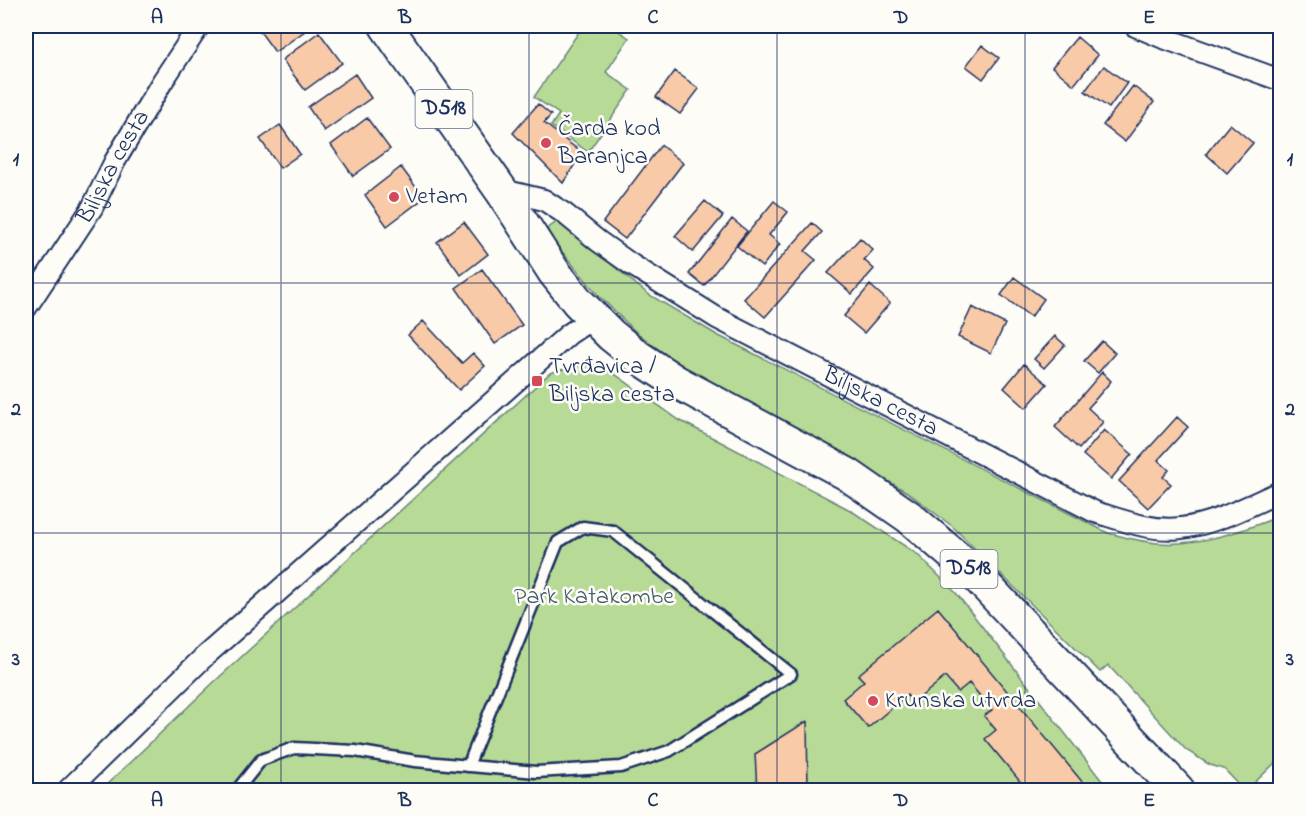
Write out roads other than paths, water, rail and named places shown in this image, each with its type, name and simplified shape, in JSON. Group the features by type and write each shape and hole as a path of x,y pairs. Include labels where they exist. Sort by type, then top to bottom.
{"main road":[{"name":"D518","path":"386,26 503,194 554,272 593,318 637,356 675,381 847,474 909,517 972,571 1178,790"}],"street":[{"name":"Biljska cesta","path":"26,308 92,208 115,161 162,82 199,26"},
{"path":"1135,26 1281,80"},
{"name":"Biljska cesta","path":"503,194 515,193 544,200 632,265 717,318 1095,512 1153,527 1180,529 1204,523 1281,492"},
{"path":"68,790 205,656 569,334 593,318"}],"lane":[{"path":"237,790 261,760 294,748 355,751 415,761 468,766 536,772 621,767 669,751 791,674 613,531 583,527 558,542 468,766"}],"place":[{"name":"Čarda kod Baranjca","path":"546,143"},
{"name":"Vetam","path":"394,197"},
{"name":"Tvrđavica / Biljska cesta","path":"537,381"},
{"name":"Krunska utvrda","path":"873,701"}],"park label":[{"name":"Park Katakombe","path":"594,597"}]}
